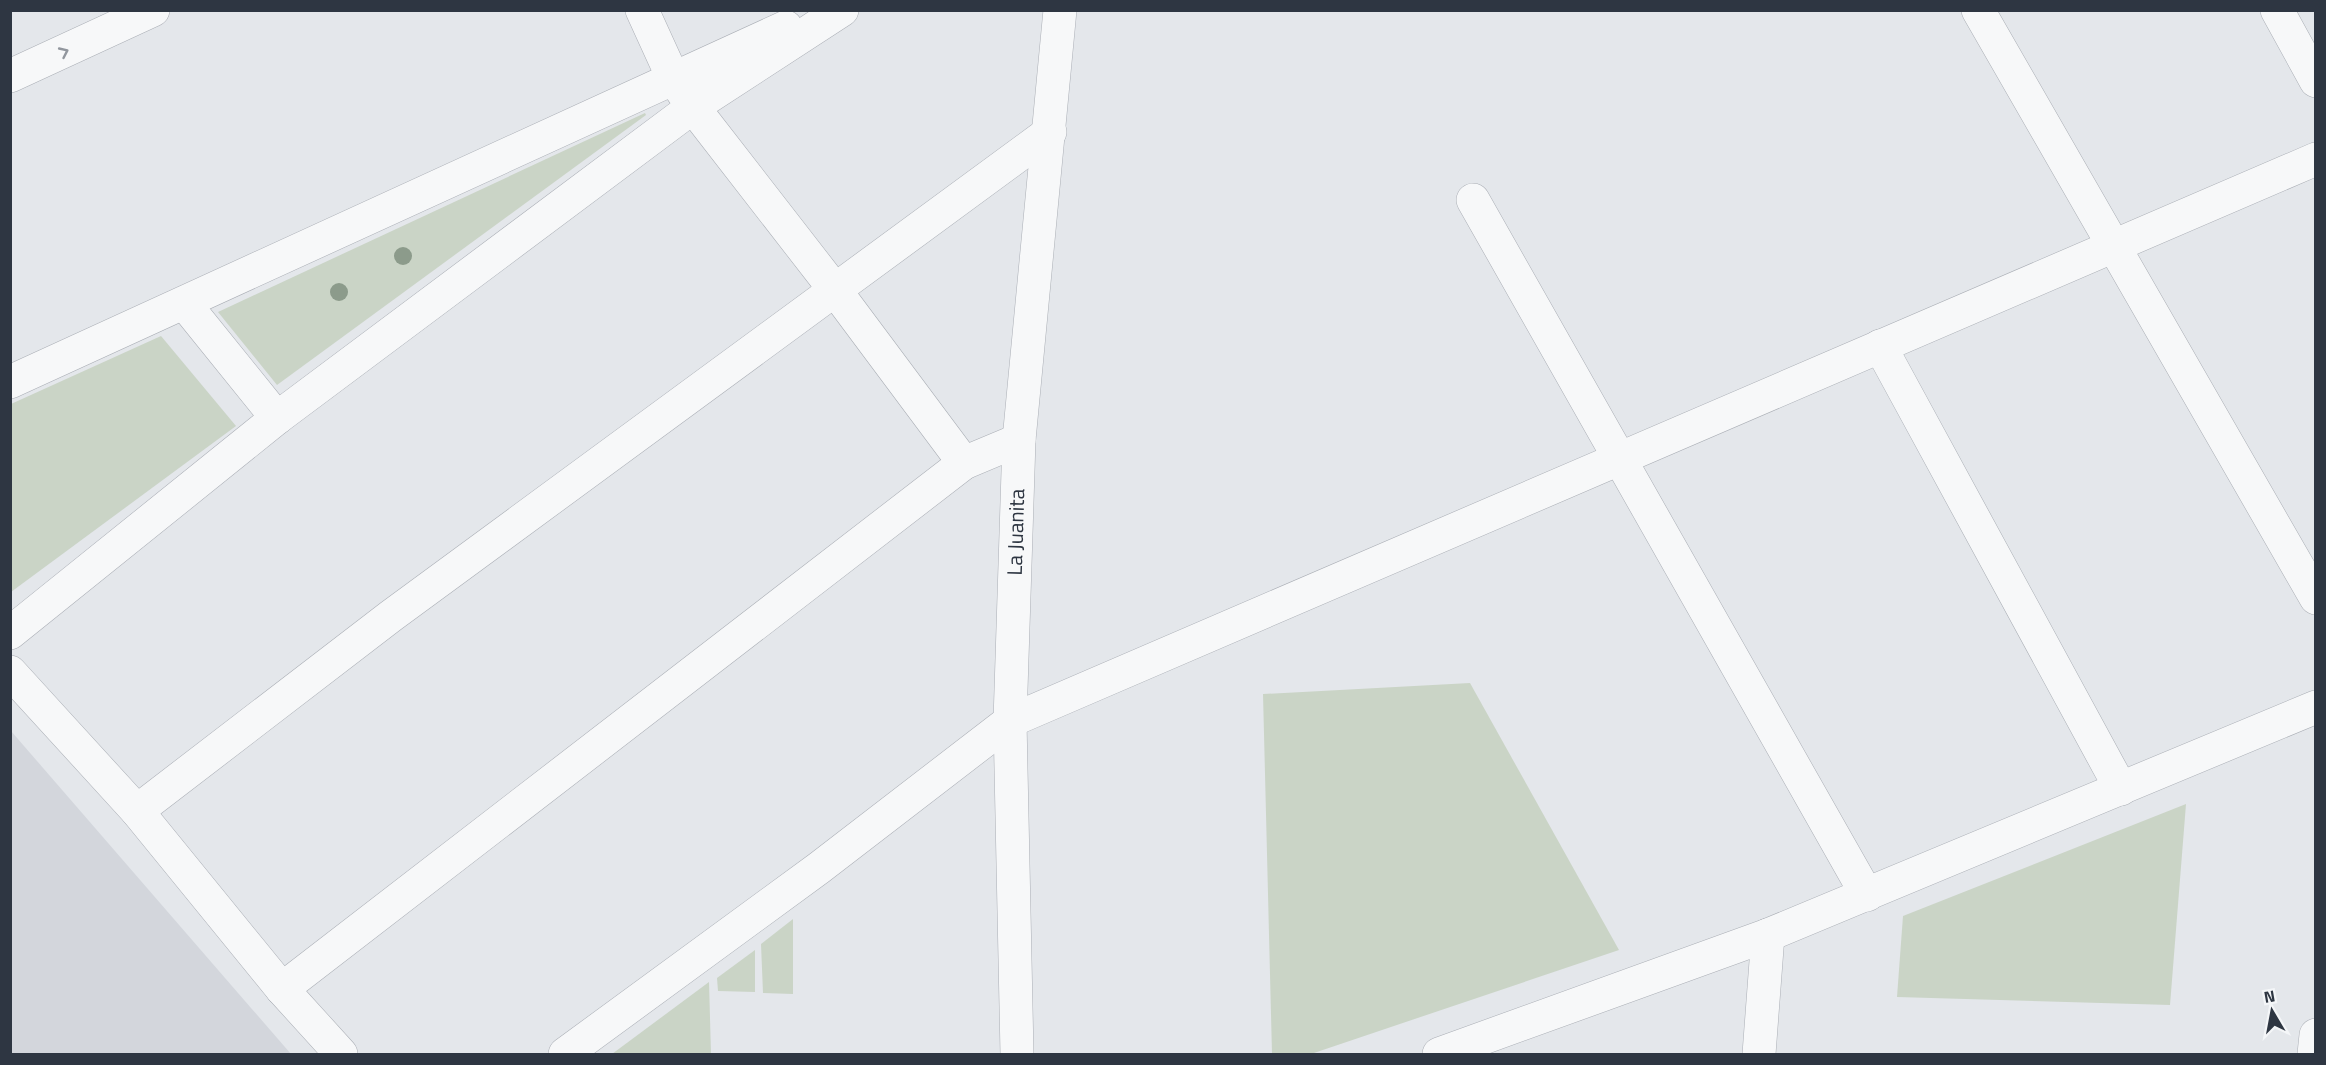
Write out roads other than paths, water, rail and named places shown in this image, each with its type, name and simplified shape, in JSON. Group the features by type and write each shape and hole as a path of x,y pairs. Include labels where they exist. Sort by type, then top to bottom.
{"street":[{"path":"10,76 153,10"},
{"path":"642,10 673,78 693,107 835,290 964,463"},
{"path":"10,382 185,304 823,10"},
{"path":"10,633 277,418 693,107 842,10"},
{"name":"La Juanita","path":"1017,1054 1010,721 1019,440 1060,10"},
{"path":"1978,10 2316,598"},
{"path":"2277,10 2316,81"},
{"path":"137,811 391,616 1050,132"},
{"path":"565,1054 819,868 1010,721 2316,159"},
{"path":"1473,200 1867,895"},
{"path":"185,304 277,418"},
{"path":"1880,346 2121,789"},
{"path":"282,989 964,463 1019,440"},
{"path":"10,672 137,811 282,989 341,1054"},
{"path":"1439,1054 1479,1047 1768,935 2316,707"},
{"path":"1759,1054 1768,935"},
{"path":"2314,1054 2316,1035"}]}
